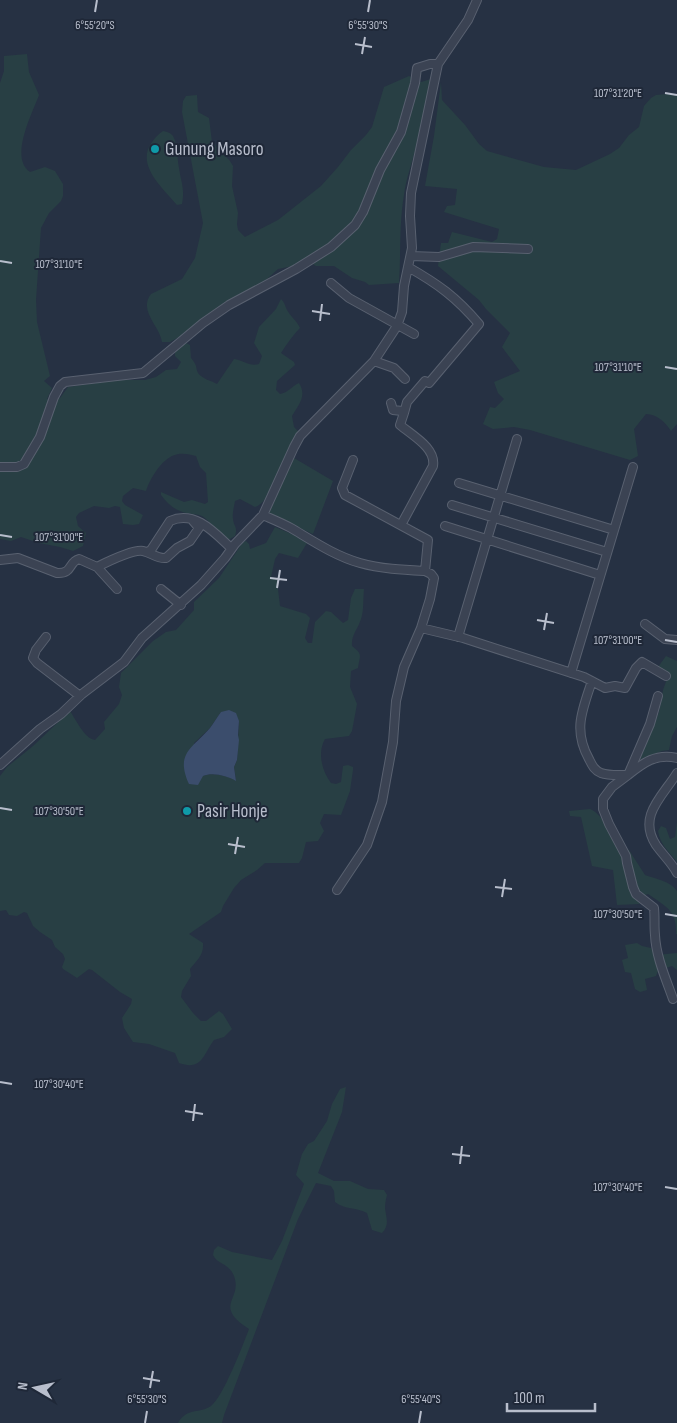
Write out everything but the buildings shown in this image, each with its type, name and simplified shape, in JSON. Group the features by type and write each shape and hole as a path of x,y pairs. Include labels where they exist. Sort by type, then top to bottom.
{"street":[{"path":"0,765 80,696 124,662 142,638 181,605 219,565 231,548 263,515 300,436 374,362 398,325 402,312 404,286 412,248 411,193 438,64 468,20 478,0"},
{"path":"0,467 17,467 24,464 40,437 54,397 60,386 65,382 143,373 203,323 331,247 355,225 368,202 380,170 401,132 415,83 417,68 438,64"},
{"path":"411,256 439,257 472,248 528,249"},
{"path":"401,525 434,462 432,454 400,425 407,402 425,381 429,383 479,324 454,296 435,282 408,267"},
{"path":"331,283 341,293 414,334"},
{"path":"374,362 394,368 405,379"},
{"path":"391,403 393,410 404,413"},
{"path":"458,637 517,439"},
{"path":"353,460 342,488 345,495 428,540 425,571"},
{"path":"571,673 633,467"},
{"path":"459,483 614,530"},
{"path":"452,505 607,552"},
{"path":"263,515 289,526 340,556 376,567 425,571 434,578 421,628 404,667 396,701 393,742 382,802 367,845 337,890"},
{"path":"147,552 151,550 170,520 183,517 196,520 206,526 231,548"},
{"path":"97,567 135,550 147,552 157,558 166,558 194,537 199,528 193,520"},
{"path":"445,526 600,576"},
{"path":"0,560 18,558 57,573 68,571 76,559 97,567 117,589"},
{"path":"161,589 181,605"},
{"path":"645,624 665,639 677,640"},
{"path":"421,628 458,637 571,673 605,688 616,686 624,688 636,668 642,662 666,676"},
{"path":"46,637 36,650 33,658 80,696"},
{"path":"592,682 581,720 580,738 583,746 593,768 602,773 628,775"},
{"path":"628,775 650,724 658,696"},
{"path":"673,999 654,934 656,920 654,908 636,894 629,875 626,856 603,809 603,799 606,792 616,782 643,763 658,756 677,758"},
{"path":"677,773 653,806 650,823 651,837 677,873"}],"green space":[{"path":"27,54 29,72 39,95 24,135 22,157 24,165 30,172 45,167 55,171 63,184 61,201 49,213 41,228 36,300 37,322 50,376 44,381 52,388 47,399 60,398 68,387 117,380 145,380 156,377 166,370 177,369 181,362 175,356 175,351 186,343 190,345 191,358 196,365 198,373 217,384 234,359 253,365 259,364 262,356 254,343 259,327 276,309 281,299 300,328 281,353 294,362 295,365 277,381 276,390 280,394 299,383 302,396 292,416 294,427 300,433 288,450 270,492 265,499 255,507 240,499 235,501 233,522 236,533 235,536 228,540 202,516 178,510 161,495 161,492 184,502 192,500 205,504 208,502 206,473 200,467 196,456 187,454 172,456 163,462 153,476 146,491 133,488 123,496 122,501 125,505 143,515 139,524 123,524 120,507 94,506 79,513 76,517 78,526 86,533 83,546 73,551 21,537 11,541 0,539 0,83 4,71 4,56"},
{"path":"409,76 421,82 431,79 405,189 401,217 399,283 369,285 352,278 334,266 316,266 305,259 293,266 278,269 266,280 212,312 181,336 170,342 162,342 148,312 148,300 151,294 182,279 195,258 203,223 182,112 183,101 186,96 197,95 198,112 209,118 212,142 233,166 232,186 238,213 238,230 245,237 278,220 321,186 372,127 384,87"},
{"path":"441,82 442,100 487,151 544,167 576,170 619,148 629,135 639,127 644,106 651,98 656,95 667,94 677,96 677,424 671,431 661,419 646,414 634,429 638,456 630,460 530,430 514,427 493,429 483,424 490,407 495,408 504,399 498,393 494,382 520,371 502,347 510,333 479,300 438,266 441,243 448,243 452,232 492,242 497,239 499,229 444,212 447,206 455,205 457,189 425,186"},
{"path":"163,131 172,135 176,143 183,190 182,204 177,205 158,184 149,168 148,151 154,139"},
{"path":"294,458 333,481 313,534 268,514"},
{"path":"275,527 307,543 298,558 279,553 275,559 271,577 279,579 280,606 306,614 310,618 305,638 308,643 312,643 315,622 326,611 331,612 343,623 348,620 351,598 355,589 364,589 362,616 352,642 352,646 358,651 360,657 358,668 351,671 350,687 357,704 352,731 349,736 325,739 321,750 323,767 331,783 341,782 343,766 353,767 350,791 341,815 324,814 320,823 324,831 318,841 306,842 299,863 265,863 241,880 234,888 221,912 189,934 203,943 203,947 200,957 190,969 191,976 182,991 181,997 201,1021 206,1021 219,1011 232,1029 224,1037 214,1040 201,1060 193,1065 187,1065 179,1063 175,1053 149,1044 133,1042 124,1028 122,1018 132,999 92,970 89,969 77,978 63,969 65,959 63,954 55,947 52,940 33,926 27,913 24,912 17,916 9,915 6,910 0,911 0,776 7,767 33,746 70,711 84,733 95,740 105,729 104,722 119,704 122,695 119,687 121,673 153,641 166,632 176,630 194,610 194,602 219,578 243,542 246,541 249,544 250,549 266,543","holes":["221,712 239,721 237,760 234,767 236,780 215,774 203,776 194,743 210,728"]},
{"path":"666,656 677,661 677,727 672,736 669,750 639,760 659,712 668,676 658,667"},
{"path":"590,809 603,821 617,848 629,850 645,875 667,883 677,891 677,934 674,919 669,909 648,894 636,898 640,904 617,905 613,870 592,866 581,817 570,816 569,811"},
{"path":"677,822 677,862 663,844 658,831 661,826 666,828 670,839 675,837"},
{"path":"637,943 651,948 656,955 677,953 677,970 672,966 658,971 656,976 645,979 647,990 640,992 635,989 631,973 625,972 622,960 628,958 625,945"},
{"path":"346,1087 342,1112 318,1173 334,1181 350,1181 368,1189 384,1190 387,1195 385,1206 386,1227 382,1233 372,1230 367,1213 339,1205 335,1202 334,1191 331,1186 316,1183 298,1219 222,1423 178,1423 185,1415 207,1408 216,1401 232,1370 249,1329 232,1314 230,1308 236,1284 234,1276 229,1269 215,1258 213,1255 214,1250 218,1246 232,1252 272,1260 282,1241 304,1184 296,1175 302,1154 308,1144 314,1141 327,1121 332,1104 340,1089"}],"water":[{"path":"229,710 236,713 239,721 237,760 234,767 236,781 224,776 211,774 203,776 198,785 189,784 184,765 188,752 210,728 221,712"}],"place":[{"name":"Gunung Masoro","path":"155,149"},
{"name":"Pasir Honje","path":"187,811"}]}
